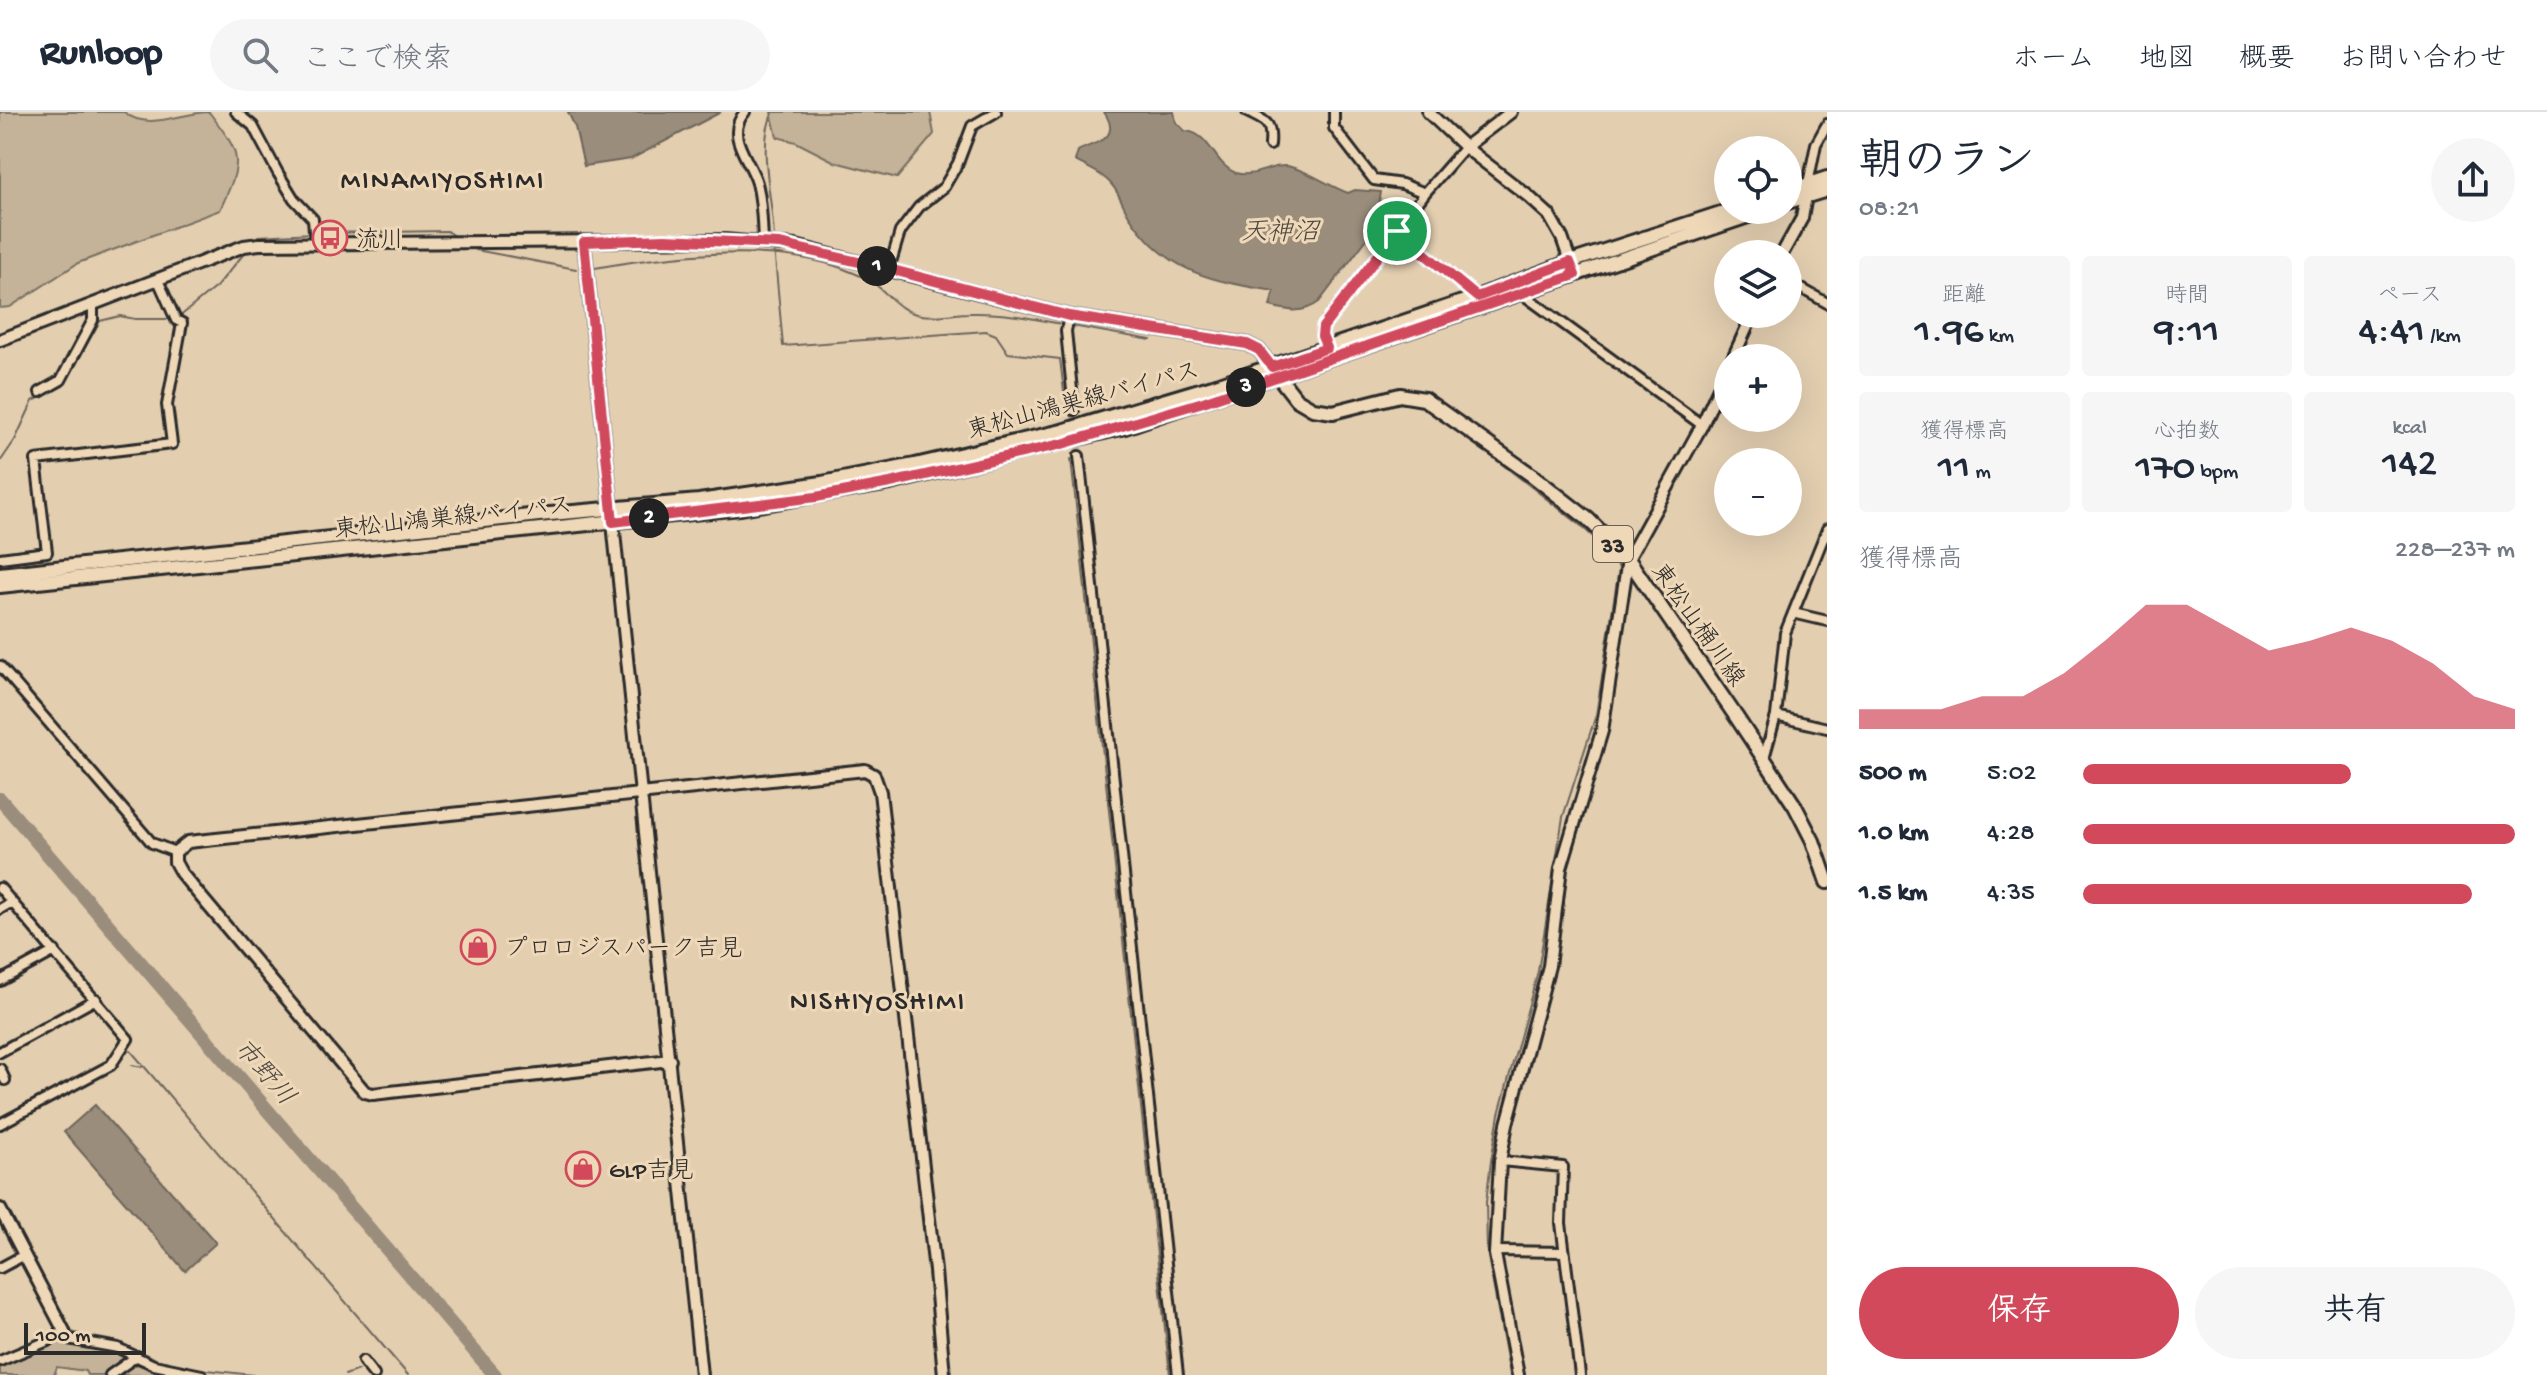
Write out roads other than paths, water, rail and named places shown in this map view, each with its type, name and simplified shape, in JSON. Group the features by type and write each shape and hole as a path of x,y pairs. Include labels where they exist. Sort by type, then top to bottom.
{"main road":[{"path":"1802,193 1827,178"},
{"path":"1802,190 1827,190"},
{"path":"1275,371 1521,293 1573,268 1714,216"},
{"path":"1275,371 1327,348 1477,297 1719,224"},
{"name":"東松山鴻巣線バイパス","path":"0,574 816,497 961,468 1125,427 1275,371"},
{"name":"東松山桶川線","path":"1275,371 1296,399 1313,409 1333,412 1400,395 1424,399 1588,519 1628,559 1764,758 1813,841 1827,882"},
{"name":"東松山鴻巣線バイパス","path":"0,586 613,515"}],"street":[{"path":"236,112 253,126 294,199 313,219 315,243"},
{"path":"745,112 736,131 739,146 757,183 763,242"},
{"path":"889,269 900,232 919,207 944,187 958,163 972,126 996,112"},
{"path":"1247,112 1268,124 1271,130 1270,145"},
{"path":"1334,112 1334,128 1374,180 1402,184 1425,193"},
{"path":"1428,112 1465,147 1549,215 1573,268"},
{"path":"1327,348 1322,336 1323,327 1425,193 1465,147 1511,112"},
{"path":"1790,240 1802,218 1816,144 1827,124"},
{"path":"1397,231 1477,297"},
{"path":"0,340 244,246 665,239 796,246 1069,316 1247,344 1259,350 1275,371"},
{"path":"584,242 701,1375"},
{"path":"0,558 47,552 36,460 172,444 167,405 182,323 176,320 158,280"},
{"path":"1802,289 1827,303"},
{"path":"1521,293 1702,425"},
{"path":"40,392 61,380 93,320 93,306"},
{"path":"1069,316 1066,331 1074,410"},
{"path":"1518,1375 1495,1251 1500,1161 1507,1124 1549,966 1561,868 1602,731 1628,559 1714,399"},
{"path":"1079,456 1178,1375"},
{"path":"1764,758 1776,716 1785,633 1827,529"},
{"path":"1793,613 1827,621"},
{"path":"0,666 152,843 175,852"},
{"path":"1776,716 1827,728"},
{"path":"175,852 188,842 865,770 874,775 878,783 935,1271 944,1375"},
{"path":"1813,841 1827,846"},
{"path":"175,852 175,862 181,873 365,1092 373,1094 670,1060"},
{"path":"0,888 128,1039 111,1065 0,1124"},
{"path":"0,909 12,902"},
{"path":"0,981 55,951"},
{"path":"0,1052 96,999"},
{"path":"0,1069 5,1080"},
{"path":"1500,1161 1563,1167 1561,1223 1580,1375"},
{"path":"0,1209 68,1339 118,1348 154,1365 202,1375"},
{"path":"1495,1251 1564,1252"},
{"path":"0,1268 24,1255"},
{"path":"0,1361 62,1335 64,1331"},
{"path":"110,1375 137,1356"},
{"path":"359,1375 371,1372 363,1361"}],"water":[{"path":"568,112 721,112 631,159 584,166 575,127"},
{"name":"天神沼","path":"1104,112 1174,112 1176,122 1185,131 1201,137 1222,163 1236,173 1250,174 1284,166 1305,172 1348,193 1355,190 1381,192 1369,236 1319,302 1301,310 1270,306 1274,291 1193,272 1160,251 1145,236 1108,181 1075,161 1078,151 1108,134 1109,121"},
{"path":"95,1105 216,1243 185,1271 64,1132"}],"waterway":[{"path":"773,112 768,126 766,158 774,241"},
{"path":"319,233 447,231 458,239"},
{"path":"257,239 259,236 313,233"},
{"path":"470,246 476,250 576,269"},
{"path":"774,247 783,346 986,331 996,335 1008,353 1060,359 1066,408"},
{"path":"178,318 217,286 247,250"},
{"path":"595,268 687,255 754,253 786,256 816,261 861,276 902,307 921,315 994,313 1061,324"},
{"path":"0,462 15,440 33,401 63,386 100,321 120,316 172,319"},
{"path":"1072,326 1151,340"},
{"path":"1454,427 1579,524 1612,554 1619,568 1596,715 1563,817 1538,971 1499,1114 1491,1161 1486,1202 1487,1251 1510,1375"},
{"path":"1071,459 1170,1375"},
{"name":"市野川","path":"0,799 495,1375"},
{"path":"0,894 4,899"},
{"path":"13,910 43,945"},
{"path":"56,960 87,997"},
{"path":"98,1011 120,1038"},
{"path":"131,1051 408,1375"},
{"path":"132,1065 142,1067"},
{"path":"0,1129 112,1069"},
{"path":"33,1257 72,1332 96,1340"},
{"path":"0,1274 19,1265"},
{"path":"149,1358 198,1369 253,1375"},
{"path":"345,1375 358,1370"}],"tunnel":[{"path":"1074,410 1079,456"}],"place":[{"name":"流川","path":"330,238"},
{"name":"プロロジスパーク吉見","path":"478,947"},
{"name":"GLP吉見","path":"583,1169"}],"district":[{"name":"MINAMIYOSHIMI","path":"443,178"},
{"name":"NISHIYOSHIMI","path":"878,999"}]}
